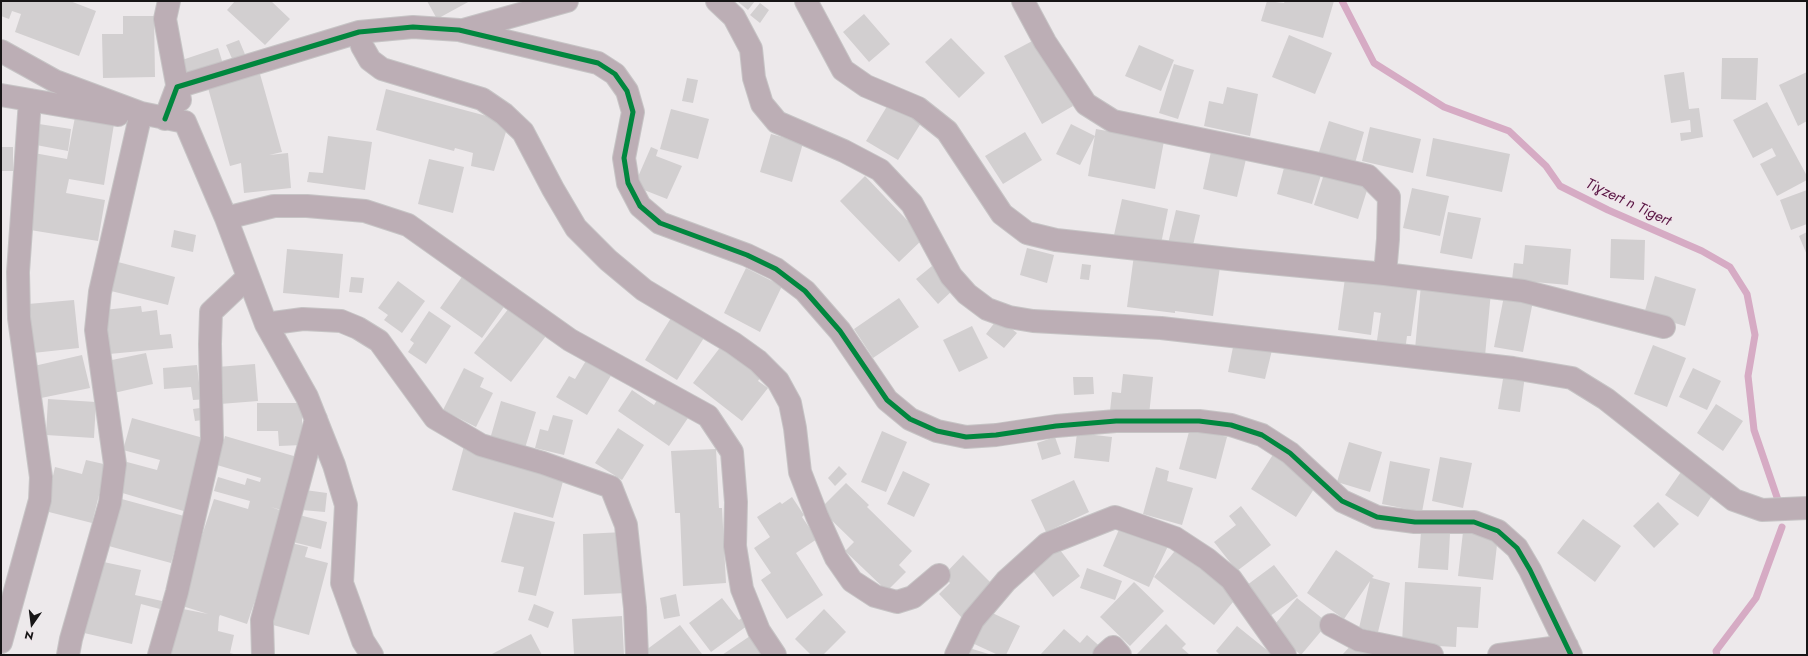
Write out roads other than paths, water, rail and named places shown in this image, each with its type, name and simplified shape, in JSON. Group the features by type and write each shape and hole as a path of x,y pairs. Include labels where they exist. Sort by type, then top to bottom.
{"street":[{"path":"169,1 165,19 177,87 175,120 226,218 266,324 307,397 334,465 346,505 342,583 363,641 372,655"},
{"path":"459,30 567,1"},
{"path":"717,1 734,17 751,49 754,78 762,104 777,122 844,151 880,170 912,204 951,276 967,294 987,308 1009,317 1033,320 1169,329 1513,368 1572,378 1606,399 1734,500 1762,510 1807,508"},
{"path":"806,1 843,70 866,86 918,108 947,131 1002,214 1027,233 1056,240 1385,274 1523,291 1664,327"},
{"path":"1023,1 1045,42 1086,104 1113,121 1319,164 1368,176 1389,197 1385,274"},
{"path":"177,87 359,32 413,27 459,30 598,62 615,74 627,91 633,112 624,158 628,183 640,206 660,223 747,255 776,269 805,291 840,332 887,400 910,419 937,431 966,437 996,435 1056,426 1116,420 1198,421 1231,425 1262,435 1290,452 1342,501 1377,517 1415,522 1474,522 1498,531 1517,548 1530,570 1569,650 1499,655"},
{"path":"359,32 362,46 370,60 382,69 482,100 504,114 523,132 553,189 576,228 608,260 644,290 733,343 758,361 778,381 790,403 795,428 800,472 817,516 836,558 852,581 875,596 897,602 913,597 939,575"},
{"path":"1,51 55,81 140,116"},
{"path":"1,95 175,120"},
{"path":"1,642 40,500 41,477 19,318 18,272 30,100"},
{"path":"68,655 71,639 110,503 115,464 96,330 100,292 140,116"},
{"path":"226,218 274,206 307,206 365,211 408,225 570,340 708,416 732,452 736,502 735,546 742,589 759,631 775,655"},
{"path":"159,655 177,592 212,440 210,344 211,312 248,277"},
{"path":"266,324 303,320 341,321 358,328 379,341 435,418 481,445 543,463 611,487 626,524 635,608 637,655"},
{"path":"263,655 262,620 316,419"},
{"path":"956,655 973,620 1006,581 1047,544 1115,517 1175,538 1231,579 1285,655"},
{"path":"1331,625 1359,640 1432,655"},
{"path":"1104,655 1113,647 1120,655"}],"waterway":[{"name":"Tiɣzert n Tigert","path":"1342,1 1374,63 1444,107 1509,131 1546,166 1560,186 1608,210 1702,251 1730,267 1747,294 1755,335 1748,376 1754,430 1779,503"},
{"name":"Tiɣzert n Tigert","path":"1717,655 1716,651 1756,598 1782,527"}]}
